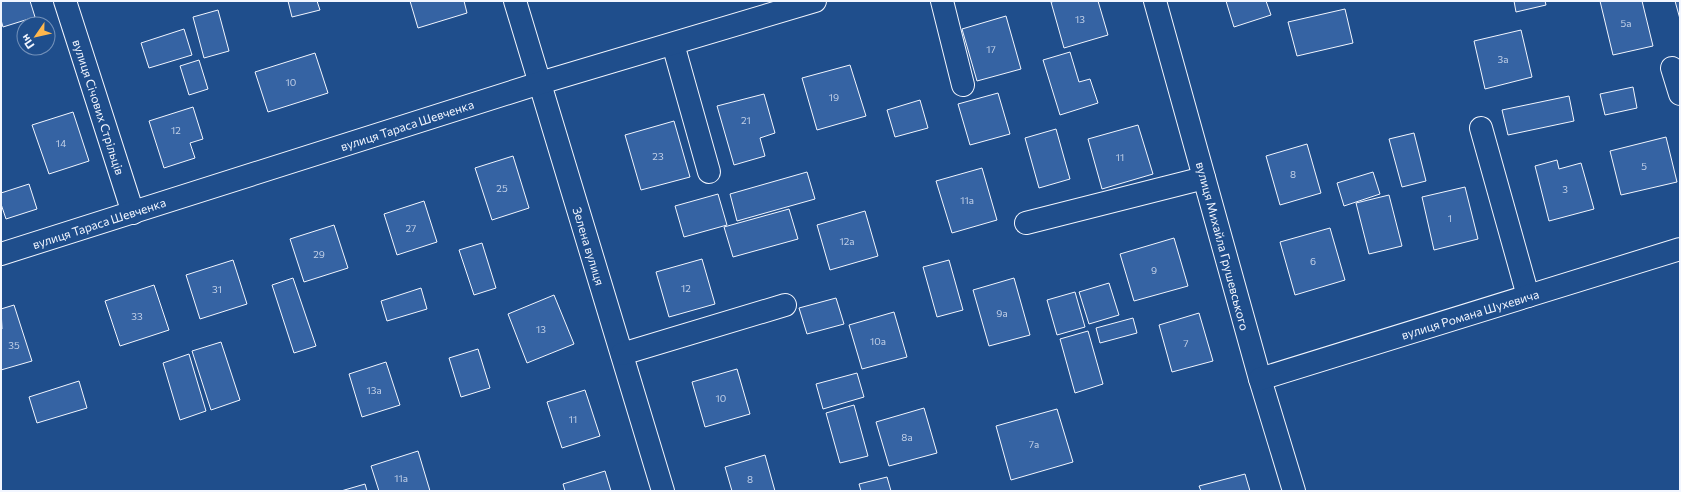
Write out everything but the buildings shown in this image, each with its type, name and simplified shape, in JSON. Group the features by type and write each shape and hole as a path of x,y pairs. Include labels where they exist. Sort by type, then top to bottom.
{"street":[{"name":"вулиця Січових Стрільців","path":"65,1 133,213"},
{"name":"Зелена вулиця","path":"516,1 663,491"},
{"name":"вулиця Тараса Шевченка","path":"1,254 540,83 815,1"},
{"path":"942,1 963,85"},
{"name":"вулиця Михайла Грушевського","path":"1156,1 1260,379 1294,491"},
{"path":"673,44 709,172"},
{"path":"1672,68 1680,94"},
{"path":"1481,128 1528,296"},
{"path":"1026,223 1204,178"},
{"name":"вулиця Романа Шухевича","path":"1260,379 1680,249"},
{"path":"622,354 785,305"}]}
